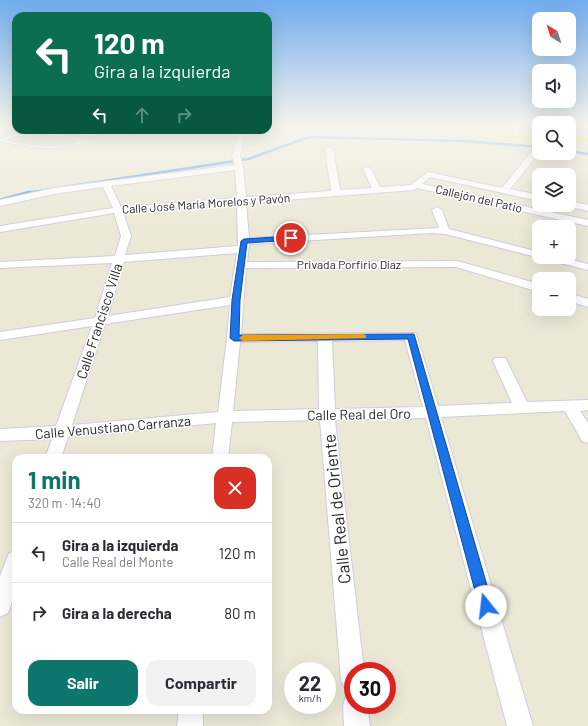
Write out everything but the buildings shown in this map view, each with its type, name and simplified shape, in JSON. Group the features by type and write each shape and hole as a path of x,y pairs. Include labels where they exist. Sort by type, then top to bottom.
{"street":[{"path":"220,454 243,245 238,160"},
{"path":"330,160 336,193"},
{"path":"505,190 529,160"},
{"path":"0,203 54,191 238,163"},
{"path":"367,169 376,190"},
{"path":"415,186 426,174 428,174 532,196"},
{"name":"Calle Francisco Villa","path":"55,454 100,320 126,236 118,210 106,184"},
{"name":"Calle José María Morelos y Pavón","path":"0,229 118,210 415,186"},
{"name":"Callejón del Patio","path":"415,186 588,223"},
{"path":"576,205 588,208"},
{"path":"437,210 445,232"},
{"path":"0,265 118,259 243,245 431,230 532,253"},
{"name":"Privada Porfirio Díaz","path":"241,265 457,264 532,286"},
{"path":"576,264 588,267"},
{"path":"576,299 588,303"},
{"path":"0,336 236,300"},
{"path":"234,338 411,336 520,726"},
{"name":"Calle Real de Oriente","path":"325,337 327,414 351,662"},
{"path":"500,361 522,407"},
{"path":"569,405 588,437"},
{"name":"Calle Real del Oro","path":"225,417 431,412 588,405"},
{"name":"Calle Venustiano Carranza","path":"0,435 63,432 225,417"},
{"path":"0,606 12,570"},
{"path":"190,726 191,714"},
{"path":"356,714 358,726"}],"waterway":[{"path":"27,193 242,160"},
{"path":"0,200 27,193"}],"slow traffic":[{"path":"243,338 363,337"}],"route":[{"path":"291,238 244,241 236,300 234,338 411,336 486,606"}]}
